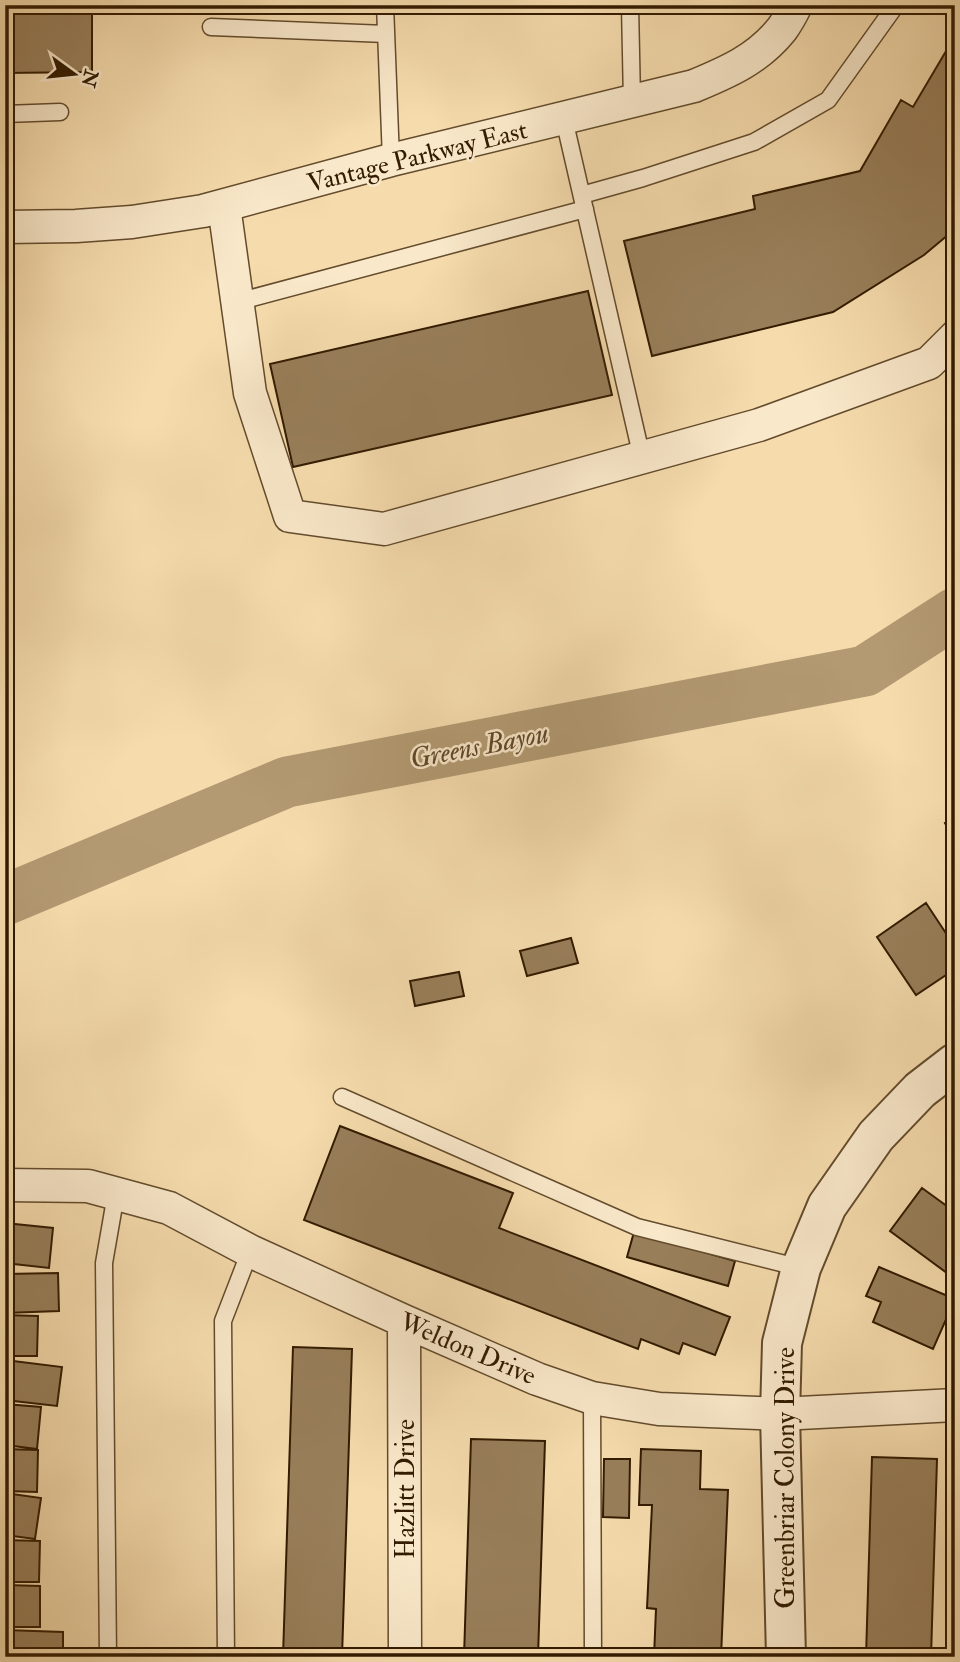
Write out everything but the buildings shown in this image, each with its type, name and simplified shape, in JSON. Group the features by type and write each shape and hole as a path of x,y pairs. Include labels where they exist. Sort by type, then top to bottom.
{"street":[{"name":"Vantage Parkway East","path":"5,227 132,222 203,211 391,160 694,86 729,72 758,53 782,28 796,5"},
{"path":"224,206 250,393 290,516 384,530 759,425 929,363 955,337"},
{"name":"Greenbriar Colony Drive","path":"786,1657 780,1414 782,1343 801,1268 827,1206 876,1136 920,1090 955,1063"},
{"name":"Weldon Drive","path":"5,1185 88,1186 169,1208 250,1251 404,1321 537,1379 592,1398 659,1409 780,1414 955,1405"},
{"name":"Hazlitt Drive","path":"404,1321 405,1657"}],"lane":[{"path":"385,5 391,160"},
{"path":"630,5 632,102"},
{"path":"237,302 583,202 643,178 754,142 828,100 896,5"},
{"path":"211,27 386,34"},
{"path":"5,114 60,112"},
{"path":"564,119 642,458"},
{"path":"342,1097 637,1227 801,1268"},
{"path":"108,1657 104,1263 116,1194"},
{"path":"226,1657 223,1321 250,1251"},
{"path":"592,1398 593,1657"}],"waterway":[{"name":"Greens Bayou","path":"5,900 287,782 865,671 955,613"}]}
